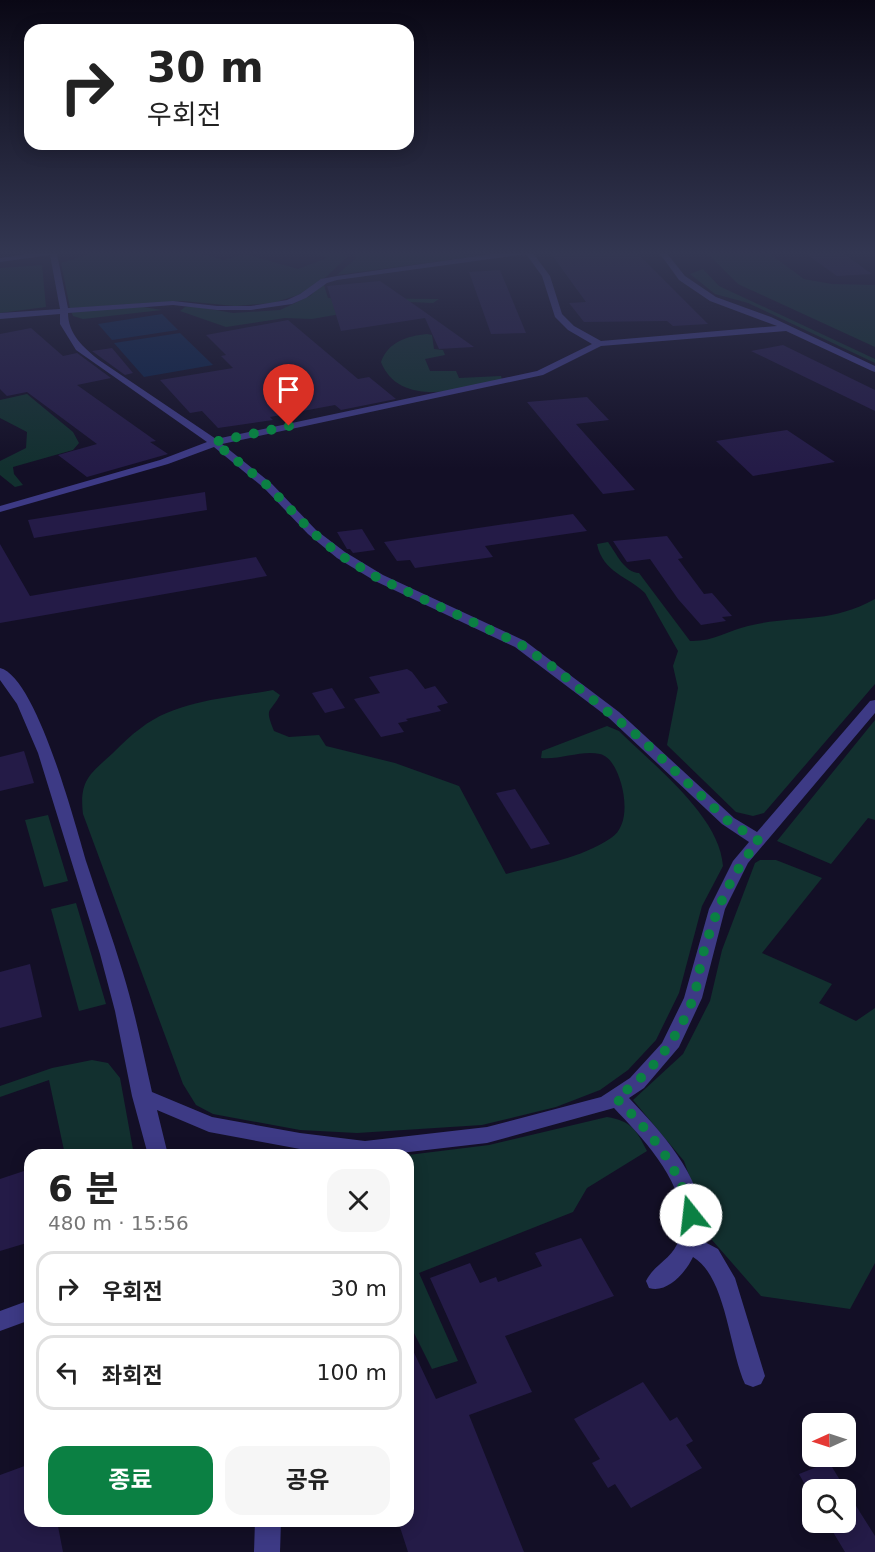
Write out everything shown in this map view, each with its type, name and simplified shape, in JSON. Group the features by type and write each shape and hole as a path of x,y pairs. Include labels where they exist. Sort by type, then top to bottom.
{"street":[{"path":"64,323 79,348 214,442 268,486 312,532 340,555 378,578 520,644 554,668 640,738 728,821 759,841"},
{"path":"566,323 599,344"},
{"path":"775,323 875,369"},
{"path":"0,509 153,466 214,442 510,381 564,364 583,351 599,344 787,328"},
{"path":"0,672 11,680 30,717 58,793 119,988 142,1096 156,1149"},
{"path":"379,1149 487,1135 578,1112 607,1103 637,1083 670,1047 693,998 717,909 741,861 875,704"},
{"path":"142,1096 209,1124 341,1149"},
{"path":"616,1098 644,1126 668,1157 686,1192 691,1215 689,1244 680,1261 657,1281"},
{"path":"689,1244 710,1256 724,1278 753,1376"},
{"path":"0,1321 24,1312"},
{"path":"267,1552 268,1527"}],"green space":[{"path":"216,323 249,323 226,327"},
{"path":"791,323 799,323 875,359 875,363"},
{"path":"824,323 875,323 875,347"},
{"path":"427,334 432,335 434,349 443,350 445,355 425,359 430,371 456,371 459,378 501,376 502,380 452,391 417,391 402,386 390,377 381,362 384,355 399,341"},
{"path":"27,394 73,432 79,443 73,450 13,467 14,474 23,485 15,487 0,475 0,461 26,448 27,432 0,418 0,400"},
{"path":"608,542 629,570 639,573 690,641 713,638 765,622 827,616 858,607 875,599 875,684 764,813 753,816 736,812 667,745 678,688 673,666 678,651 645,593 605,562 597,544"},
{"path":"273,690 280,695 269,714 274,731 289,737 319,735 326,746 395,763 459,786 506,874 560,860 600,845 617,833 623,820 625,805 623,790 616,770 608,758 593,753 541,758 542,751 607,726 619,731 683,792 710,829 719,847 723,866 702,906 679,993 656,1040 628,1070 600,1090 556,1107 482,1125 357,1133 300,1130 213,1114 196,1105 183,1084 83,814 83,793 92,773 134,734 155,719 187,706"},
{"path":"875,720 875,820 868,818 831,864 777,841"},
{"path":"48,815 68,881 44,887 25,820"},
{"path":"760,860 776,860 822,878 762,953 832,984 819,1003 856,1021 875,1008 875,1263 850,1309 761,1296 712,1240 684,1161 633,1100 683,1054 710,1001 722,950 755,863"},
{"path":"76,903 106,1004 79,1011 51,909"},
{"path":"92,1060 108,1063 120,1078 133,1149 64,1149 49,1080 0,1097 0,1086 52,1068"},
{"path":"607,1117 622,1121 632,1127 647,1151 587,1188 573,1212 419,1273 458,1361 432,1369 414,1333 414,1154 489,1145"}],"water":[{"path":"171,323 178,330 112,340 98,324"},
{"path":"180,333 213,365 144,377 114,343"}],"building":[{"path":"269,323 292,323 358,379 369,377 396,399 341,410 335,405 270,417 273,420 218,428 202,411 190,413 160,380 233,368 221,356 226,355 206,335"},
{"path":"339,323 390,323 341,331"},
{"path":"427,323 440,323 474,347 439,349"},
{"path":"487,323 522,323 526,333 491,334"},
{"path":"670,323 708,324 673,326"},
{"path":"31,328 63,356 77,353 111,378 77,385 156,441 150,442 168,454 87,477 58,455 97,444 27,392 7,396 0,389 0,334"},
{"path":"783,345 875,390 875,411 751,351"},
{"path":"112,348 133,373 125,375 92,351"},
{"path":"587,397 609,420 576,424 635,490 603,494 527,402"},
{"path":"787,430 835,462 753,476 716,441"},
{"path":"205,492 207,510 34,538 28,520"},
{"path":"573,514 587,531 485,546 493,557 415,568 410,560 397,561 384,542"},
{"path":"362,529 375,550 353,553 347,549 337,532"},
{"path":"667,536 683,558 678,559 704,594 712,593 732,616 722,617 726,621 701,625 678,599 650,559 627,562 613,541"},
{"path":"0,544 30,596 256,557 267,576 0,623"},
{"path":"407,669 425,689 435,686 448,703 437,706 441,711 398,723 404,732 381,737 354,699 380,693 369,677"},
{"path":"332,688 345,708 325,713 312,693"},
{"path":"24,751 34,783 0,791 0,757"},
{"path":"515,789 550,844 531,849 496,793"},
{"path":"30,964 42,1017 0,1028 0,972"},
{"path":"24,1171 24,1244 0,1251 0,1179"},
{"path":"581,1238 614,1296 505,1336 532,1392 469,1415 524,1552 408,1552 400,1527 414,1527 414,1353 436,1399 477,1383 430,1278 470,1263 480,1283 496,1277 498,1282 542,1266 535,1253"},
{"path":"643,1382 670,1421 677,1417 693,1441 686,1445 702,1468 631,1508 615,1484 608,1488 592,1463 600,1459 574,1419"},
{"path":"24,1466 24,1527 58,1527 63,1552 0,1552 0,1475"},
{"path":"816,1467 832,1467 839,1479 802,1479 799,1474"},
{"path":"856,1506 875,1536 875,1552 845,1552 834,1533 856,1533"}],"route":[{"path":"289,426 214,442 268,486 312,532 340,555 378,578 520,644 554,668 640,738 728,821 759,841 741,861 717,909 693,998 670,1047 637,1083 616,1098 644,1126 668,1157 686,1192 691,1215"}]}
